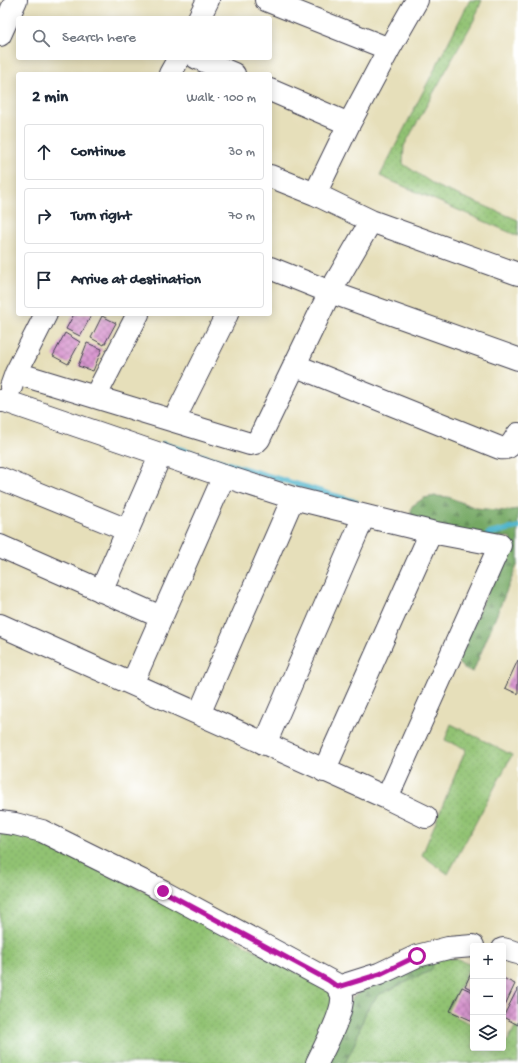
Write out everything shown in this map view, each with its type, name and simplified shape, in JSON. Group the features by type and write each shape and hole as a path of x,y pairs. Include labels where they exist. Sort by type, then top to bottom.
{"street":[{"path":"0,35 16,0"},
{"path":"200,16 208,0"},
{"path":"266,0 388,48"},
{"path":"315,194 388,48 417,0"},
{"path":"171,72 178,60"},
{"path":"202,60 229,72"},
{"path":"272,91 349,124"},
{"path":"272,177 315,194 372,221 518,274"},
{"path":"7,394 95,397 250,444 255,443 330,292 372,221"},
{"path":"272,269 330,292 518,359"},
{"path":"7,394 45,316"},
{"path":"95,397 137,316"},
{"path":"174,420 226,316"},
{"path":"294,365 500,448 506,449 509,447 518,434"},
{"path":"7,394 161,454 293,498 431,532 500,545 387,798"},
{"path":"101,591 161,454"},
{"path":"132,684 224,476"},
{"path":"0,478 127,530"},
{"path":"199,714 293,498"},
{"path":"265,744 364,516"},
{"path":"324,770 431,532"},
{"path":"0,546 162,617"},
{"path":"0,625 387,798 426,817"},
{"path":"0,822 42,831 163,891 328,980 338,987 342,998 341,1006 333,1029 317,1063"},
{"path":"338,987 380,974 417,956 448,948 470,946"},
{"path":"506,950 518,953"}],"green space":[{"path":"470,0 482,0 474,20 404,146 403,164 438,187 518,220 518,236 380,176"},
{"path":"435,496 448,497 476,508 505,511 518,509 518,563 473,672 464,669 459,664 458,658 511,539 509,537 495,538 409,521 412,506 424,498"},
{"path":"451,724 512,755 448,874 422,855 466,749 445,740"},
{"path":"0,833 13,833 51,842 336,993 310,1063 0,1063"},
{"path":"443,957 459,960 470,965 447,1012 470,1024 470,1051 506,1051 506,1042 515,1027 518,1029 518,1063 345,1063 354,1045 366,1011 378,995 430,971 431,961"},
{"path":"423,960 431,961 433,967 430,971 378,995 366,1011 354,1045 345,1063 324,1063 352,998 360,992"}],"building":[{"path":"73,316 91,316 80,336 66,329"},
{"path":"102,316 116,323 104,345 91,338"},
{"path":"65,333 80,342 68,364 53,356"},
{"path":"87,343 102,349 93,371 78,366"},
{"path":"518,660 518,694 505,688"},
{"path":"470,975 470,988 465,986"},
{"path":"506,980 515,984 506,1003"},
{"path":"462,987 470,991 470,1020 450,1011"},
{"path":"518,988 518,1025 506,1019 506,1011"}],"waterway":[{"path":"163,444 356,502"},
{"path":"488,534 518,527"}],"route":[{"path":"163,891 334,983 338,987 380,974 417,956"}]}
